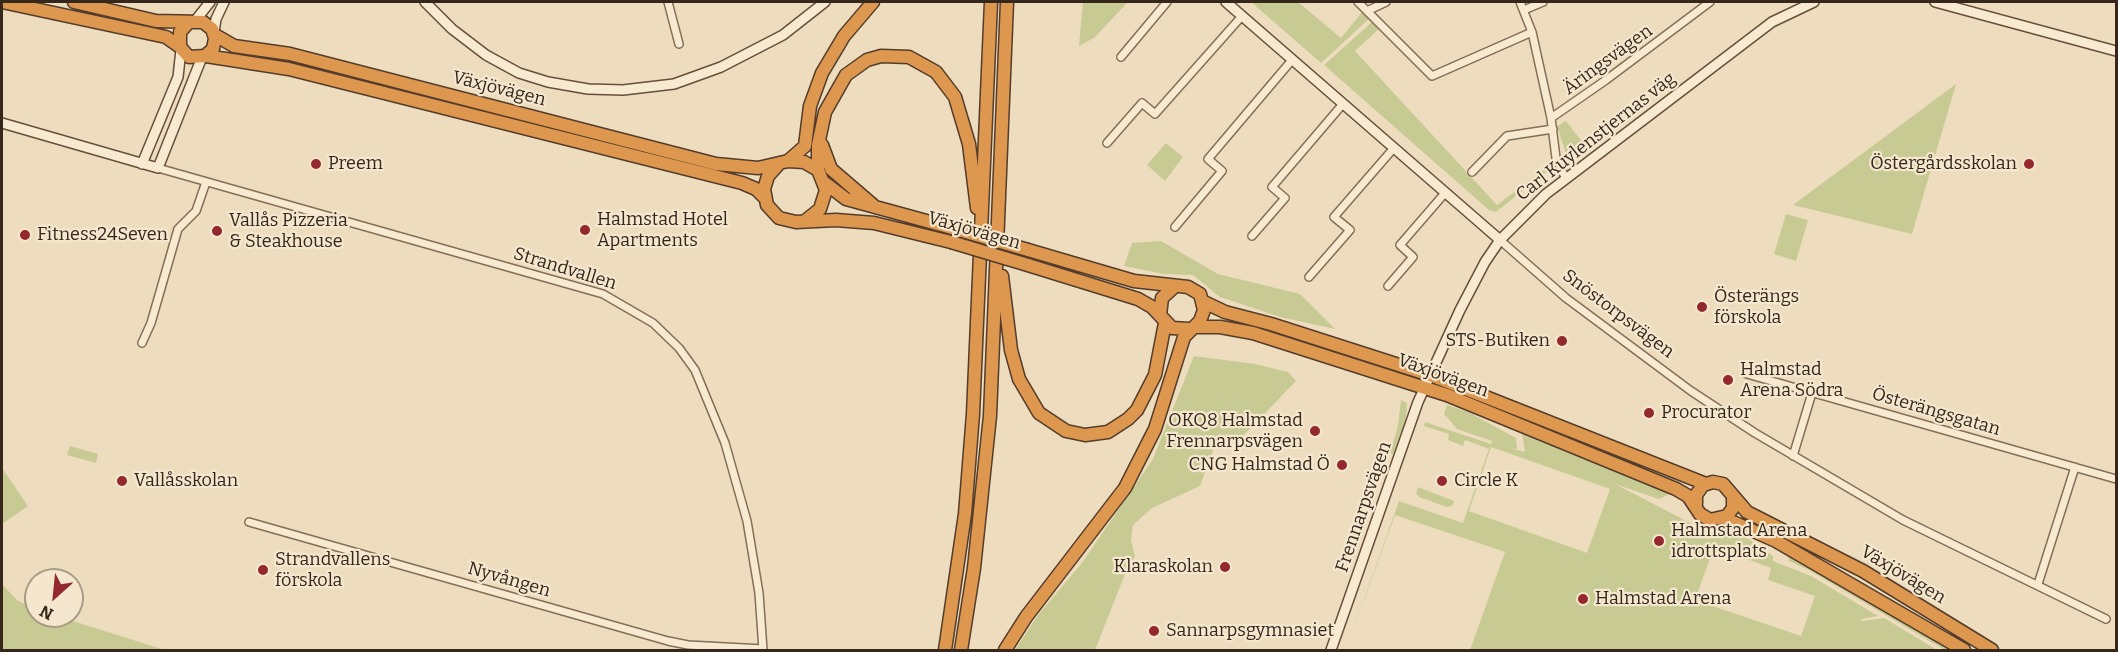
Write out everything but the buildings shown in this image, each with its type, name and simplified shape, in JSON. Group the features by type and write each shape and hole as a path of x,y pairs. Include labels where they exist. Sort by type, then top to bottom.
{"highway":[{"name":"Växjövägen","path":"2,2 166,37 189,57 289,69 742,183 756,189 779,218 796,222 874,223 951,242 1138,298 1176,330 1220,327 1253,333 1427,381 1676,489 1688,496 1707,518 1724,518 1776,541 1964,651"},
{"name":"Växjövägen","path":"74,2 156,21 206,23 214,33 234,46 290,54 716,164 745,168 804,162 818,171 825,183 846,200 1134,281 1193,288 1203,302 1225,312 1271,324 1706,484 1723,484 1747,512 1863,571 1992,651"},
{"path":"764,197 765,182 783,163 806,146 810,106 822,73 844,36 873,2"},
{"path":"945,651 966,502 976,379 991,2"},
{"path":"961,651 974,568 990,416 1007,2"},
{"path":"180,48 180,32 192,22"},
{"path":"204,57 214,47 214,33"},
{"path":"818,171 821,128 825,112 837,86 846,75 867,60 881,56 909,57 936,72 955,97 965,127 981,244"},
{"path":"821,128 823,147 831,169 851,188 877,207"},
{"path":"805,221 816,214 824,203 825,183"},
{"path":"998,236 1011,350 1019,379 1039,413 1057,427 1075,434 1097,435 1128,419 1150,388 1163,319 1162,298 1174,287"},
{"path":"1005,651 1026,617 1125,488 1155,429 1181,344 1204,314 1203,302"},
{"path":"1696,504 1698,492 1706,484"},
{"path":"1724,518 1731,511 1734,497"}],"street":[{"path":"192,22 210,2"},
{"path":"214,33 216,19 224,2"},
{"path":"425,2 452,29 486,55 519,73 558,84 611,90 674,84 721,67 783,35 825,2"},
{"path":"668,2 678,44"},
{"path":"1121,57 1167,2"},
{"name":"Snöstorpsvägen","path":"1226,2 1566,298 1691,391 1793,456 1903,520 2106,619"},
{"path":"1358,2 1369,10 1431,76 1532,32"},
{"path":"1369,10 1386,2"},
{"path":"1520,2 1532,32 1551,118 1556,158 1566,179"},
{"path":"1524,10 1544,2"},
{"name":"Äringsvägen","path":"1551,118 1710,2"},
{"name":"Carl Kuylenstjernas väg","path":"1427,381 1485,262 1500,240 1531,207 1772,22 1814,2"},
{"path":"1935,2 2116,51"},
{"path":"1107,143 1142,103 1155,114 1242,16"},
{"path":"142,164 178,77 180,48"},
{"path":"2,123 158,168 204,57"},
{"path":"1174,226 1222,171 1208,159 1292,60"},
{"path":"1252,236 1285,198 1272,187 1342,105"},
{"path":"1472,172 1507,136 1553,129"},
{"path":"1309,277 1350,230 1334,217 1394,149"},
{"name":"Strandvallen","path":"158,168 603,294 653,323 679,348 695,370 725,443 747,520 759,593 763,650"},
{"path":"142,343 152,323 178,229 196,211 206,182"},
{"path":"1388,286 1413,257 1400,245 1445,193"},
{"name":"Österängsgatan","path":"1747,374 2116,478"},
{"name":"Frennarpsvägen","path":"1331,651 1427,381"},
{"path":"1793,456 1812,393"},
{"path":"2038,584 2074,467"},
{"name":"Nyvången","path":"249,522 668,641 688,645 763,650"}],"green space":[{"path":"1083,2 1128,2 1094,38 1079,46"},
{"path":"1251,2 1298,2 1341,38 1363,11 1370,18 1321,63"},
{"path":"1373,21 1380,28 1355,51 1497,205 1549,166 1550,169 1496,212 1489,210 1324,65"},
{"path":"1956,84 1912,234 1793,205"},
{"path":"1566,121 1584,144 1567,157 1557,126"},
{"path":"1166,143 1183,157 1165,181 1147,165"},
{"path":"1786,214 1808,220 1796,261 1774,254"},
{"path":"1161,241 1218,274 1300,294 1335,329 1280,317 1220,297 1193,275 1164,274 1124,266 1132,243"},
{"path":"1194,356 1255,364 1288,372 1296,381 1238,441 1219,434 1200,486 1152,508 1133,525 1131,540 1135,556 1123,579 1095,650 1015,650 1038,615 1082,563 1153,459"},
{"path":"1401,400 1407,403 1406,419 1393,454 1390,453 1398,426"},
{"name":"Halmstad Arena idrottsplats","path":"1447,405 1468,412 1516,438 1517,449 1510,448 1525,452 1522,433 1543,438 1672,493 1659,499 1615,484 1696,526 1697,523 1711,534 1720,528 1740,533 1773,556 1773,561 1811,576 1878,616 1861,619 1863,621 1884,618 1937,650 1470,650 1505,552 1395,515 1346,650 1399,501 1463,523 1489,449 1465,440 1463,446 1448,440 1449,434 1424,426 1425,422 1491,444 1492,441 1457,429 1444,414","holes":["1491,447 1610,489 1587,553 1469,511","1714,547 1771,568 1768,580 1815,596 1801,636 1695,600"]},
{"path":"70,446 98,454 96,463 67,455"},
{"path":"2,468 28,506 2,524"},
{"path":"1418,487 1454,501 1453,505 1447,507 1419,497 1416,493"},
{"path":"1788,556 1955,650 1945,650 1807,569 1789,561"},
{"path":"2,584 17,600 24,604 24,628 84,628 84,624 165,650 2,650"}],"place":[{"name":"Preem","path":"316,164"},
{"name":"Östergårdsskolan","path":"2029,164"},
{"name":"Halmstad Hotel Apartments","path":"585,230"},
{"name":"Vallås Pizzeria & Steakhouse","path":"217,231"},
{"name":"Fitness24Seven","path":"25,235"},
{"name":"Österängs förskola","path":"1702,307"},
{"name":"STS-Butiken","path":"1562,341"},
{"name":"Halmstad Arena Södra","path":"1728,380"},
{"name":"Procurator","path":"1649,413"},
{"name":"OKQ8 Halmstad Frennarpsvägen","path":"1315,431"},
{"name":"CNG Halmstad Ö","path":"1342,465"},
{"name":"Vallåsskolan","path":"122,481"},
{"name":"Circle K","path":"1442,481"},
{"name":"Halmstad Arena idrottsplats","path":"1659,541"},
{"name":"Klaraskolan","path":"1225,567"},
{"name":"Strandvallens förskola","path":"263,570"},
{"name":"Halmstad Arena","path":"1583,599"},
{"name":"Sannarpsgymnasiet","path":"1154,631"}]}
